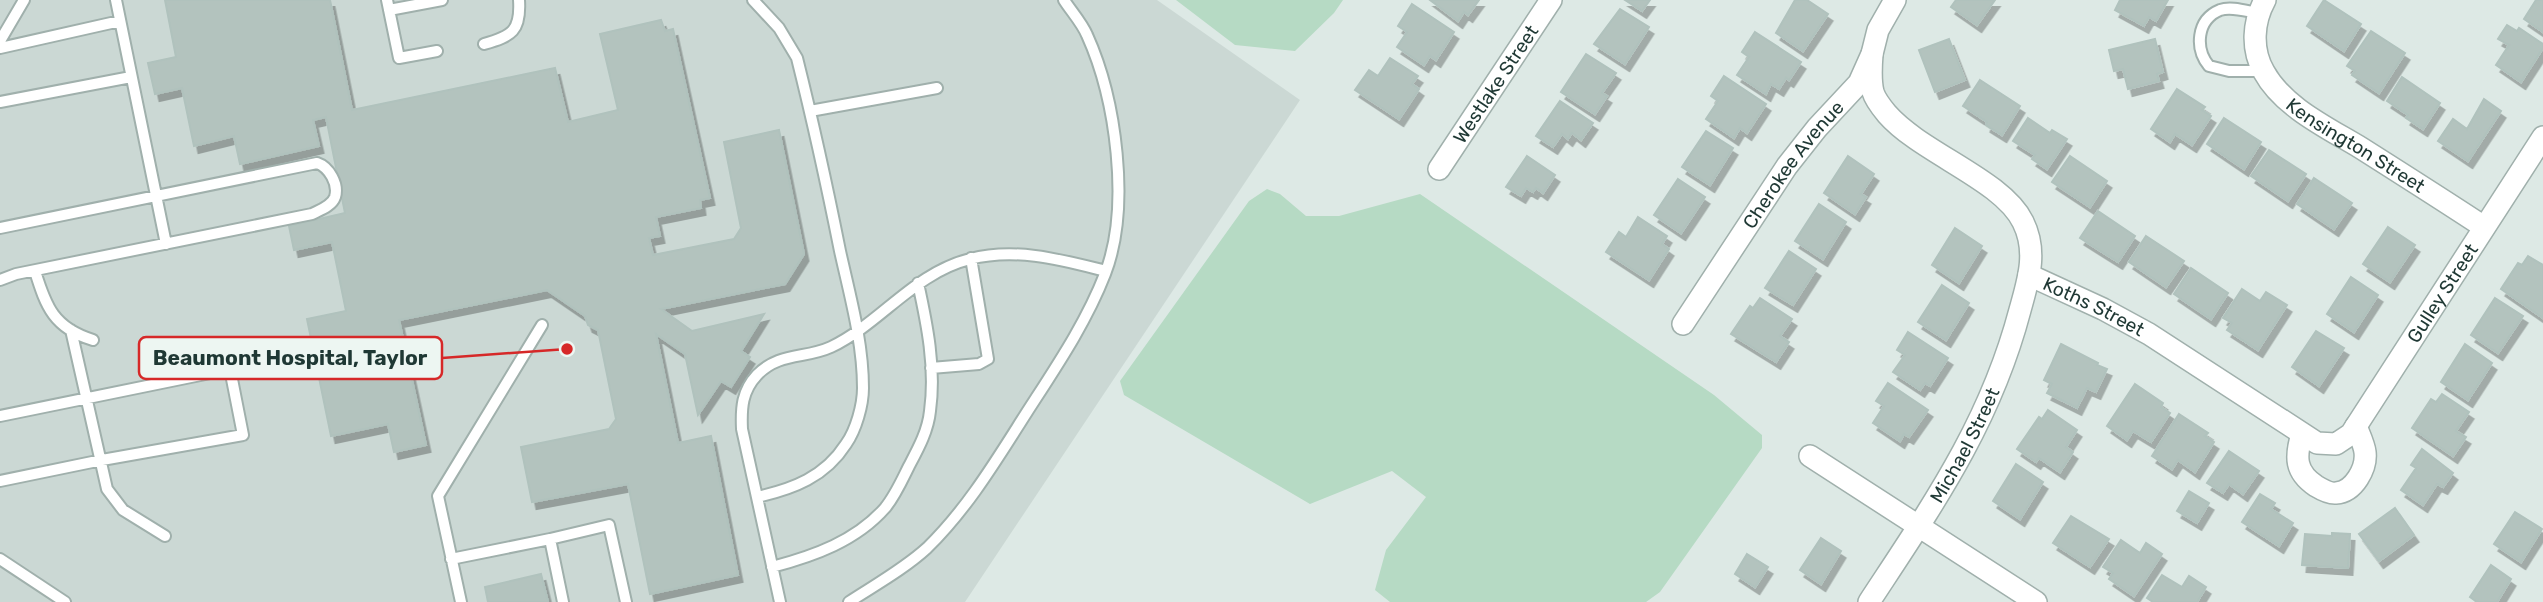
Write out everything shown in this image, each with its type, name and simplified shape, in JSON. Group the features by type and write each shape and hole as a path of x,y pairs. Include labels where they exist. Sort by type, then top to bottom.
{"street":[{"name":"Westlake Street","path":"1439,169 1551,0"},
{"name":"Cherokee Avenue","path":"1683,324 1787,166 1817,128 1859,83 1872,54 1878,30 1895,0"},
{"name":"Kensington Street","path":"2262,7 2255,42 2263,71 2278,90 2308,115 2484,227"},
{"name":"Koths Street","path":"1872,54 1873,93 1893,121 1915,139 2000,194 2016,211 2030,240 2029,275 2103,309 2149,334 2317,443 2336,444"},
{"name":"Gulley Street","path":"2336,444 2351,434 2543,136"},
{"name":"Michael Street","path":"1869,602 1959,462 1987,408 2012,339 2029,275"},
{"path":"2302,434 2296,453 2298,466 2306,479 2321,490 2336,493 2350,488 2362,472 2365,453 2356,426"},
{"path":"1810,456 2036,602"}],"lane":[{"path":"0,41 24,0"},
{"path":"116,0 166,244"},
{"path":"437,51 399,58 388,5 442,0"},
{"path":"484,44 506,38 516,28 520,15 519,0"},
{"path":"753,0 779,28 797,58 858,332 863,390 858,417 848,443 830,465 807,481 757,497"},
{"path":"849,602 925,550 984,480 1077,334 1107,271 1116,223 1119,166 1107,96 1087,34 1064,0"},
{"path":"2262,7 2221,9 2209,16 2203,26 2199,50 2209,66 2229,71 2263,71"},
{"path":"0,48 120,21"},
{"path":"0,102 131,78"},
{"path":"810,111 937,88"},
{"path":"0,228 317,163 326,166 331,172 335,192 335,198 327,206 312,214 0,280"},
{"path":"780,602 742,429 741,411 746,389 758,373 777,360 829,348 858,332 918,283 945,267 971,258 1015,253 1107,271"},
{"path":"931,368 979,364 988,359 971,258"},
{"path":"35,271 46,307 71,330 93,340"},
{"path":"772,567 831,548 862,530 886,507 922,442 930,411 931,368 928,327 918,283"},
{"path":"461,602 438,496 542,325"},
{"path":"71,330 107,489 123,510 165,536"},
{"path":"0,416 230,369 243,435 0,481"},
{"path":"451,559 609,525 626,602"},
{"path":"550,538 563,602"},
{"path":"0,559 65,602"}],"shaded area":[{"path":"0,0 1157,0 1300,100 965,602 0,602"}],"green space":[{"path":"1176,0 1343,0 1334,13 1295,51 1235,45"},
{"path":"1267,189 1280,194 1306,216 1339,216 1420,194 1714,395 1762,435 1762,448 1660,592 1646,602 1390,602 1375,590 1386,550 1426,497 1392,471 1310,504 1124,395 1120,381 1249,201"}],"building":[{"path":"165,0 330,0 352,110 555,68 568,122 618,110 600,34 661,20 665,31 673,29 710,198 700,200 701,208 656,217 660,236 649,238 653,255 734,239 741,228 724,142 779,130 804,254 785,284 661,309 692,331 764,314 741,351 750,357 731,387 721,381 698,415 685,354 656,334 678,443 711,436 738,575 650,594 628,484 532,502 521,447 609,429 616,419 598,330 588,325 585,316 547,290 399,320 426,445 394,452 388,424 331,436 307,319 346,311 332,242 294,250 289,226 345,213 326,117 313,120 319,146 240,164 234,136 194,146 182,88 155,94 148,63 176,57"},
{"path":"1430,0 1479,0 1468,15 1464,12 1458,21"},
{"path":"1625,0 1650,0 1642,11"},
{"path":"1795,0 1807,0 1828,14 1803,51 1776,33"},
{"path":"1956,0 1995,0 1977,25 1951,7"},
{"path":"2120,0 2168,0 2156,21 2149,17 2144,26 2115,10"},
{"path":"2324,0 2361,24 2344,51 2307,26"},
{"path":"2536,0 2543,0 2543,32 2524,19"},
{"path":"1412,4 1454,32 1436,60 1430,56 1424,65 1397,47 1407,32 1398,26"},
{"path":"1620,9 1649,27 1625,64 1594,44"},
{"path":"2507,25 2517,31 2519,28 2543,44 2521,82 2496,65 2509,45 2498,39"},
{"path":"2371,31 2405,53 2379,93 2352,75 2355,71 2347,66"},
{"path":"1755,32 1801,62 1789,80 1786,78 1779,89 1771,84 1766,94 1737,75 1749,57 1742,52"},
{"path":"1949,39 1965,80 1935,92 1919,50"},
{"path":"2155,39 2163,72 2157,74 2159,81 2128,89 2123,69 2114,71 2109,50"},
{"path":"1586,54 1616,73 1602,93 1607,96 1595,114 1561,92"},
{"path":"1390,58 1418,76 1412,84 1419,89 1399,119 1355,90 1369,70 1378,76"},
{"path":"1724,76 1766,104 1747,133 1740,128 1734,138 1706,119 1718,101 1711,96"},
{"path":"2402,77 2440,103 2423,129 2387,101"},
{"path":"1980,80 2020,106 2002,135 1963,106"},
{"path":"2177,89 2205,107 2202,110 2211,116 2192,145 2175,134 2170,142 2151,129"},
{"path":"2484,99 2501,111 2468,161 2438,141 2453,119 2467,129"},
{"path":"1560,101 1593,123 1581,140 1572,133 1568,139 1562,134 1553,147 1536,136"},
{"path":"2028,118 2050,133 2052,130 2067,139 2047,169 2032,159 2035,155 2013,141"},
{"path":"2224,118 2261,142 2244,169 2207,144"},
{"path":"1706,131 1733,148 1710,185 1682,167"},
{"path":"2269,150 2306,174 2288,201 2251,176"},
{"path":"1527,156 1555,175 1543,193 1536,188 1533,192 1526,188 1521,196 1506,187"},
{"path":"1848,156 1874,174 1861,194 1866,197 1855,214 1824,193"},
{"path":"2070,156 2107,181 2090,207 2052,182"},
{"path":"2314,178 2352,203 2334,229 2297,204"},
{"path":"1678,179 1705,197 1681,233 1654,215"},
{"path":"1819,204 1846,222 1823,259 1795,241"},
{"path":"2098,211 2135,236 2118,262 2080,238"},
{"path":"1638,217 1667,236 1662,244 1669,249 1649,280 1606,252 1619,232 1626,237"},
{"path":"2388,227 2415,245 2390,282 2363,264"},
{"path":"1955,228 1982,246 1959,283 1932,265"},
{"path":"2146,236 2184,261 2166,287 2129,262"},
{"path":"1789,251 1816,269 1793,305 1765,288"},
{"path":"2528,256 2543,265 2543,318 2501,289 2518,263 2522,265"},
{"path":"2191,268 2228,293 2211,319 2174,294"},
{"path":"2351,277 2378,295 2354,332 2327,314"},
{"path":"1942,285 1969,303 1946,340 1918,322"},
{"path":"2242,289 2260,301 2266,292 2287,305 2258,350 2227,330 2232,323 2223,318"},
{"path":"1760,298 1792,319 1780,336 1789,342 1776,362 1731,334 1750,306 1753,308"},
{"path":"2495,298 2523,316 2498,353 2471,335"},
{"path":"2316,331 2344,348 2319,386 2292,367"},
{"path":"1908,332 1948,358 1930,386 1925,383 1920,390 1893,372 1905,355 1897,350"},
{"path":"2061,344 2107,369 2096,392 2087,388 2077,408 2047,393 2052,384 2044,380"},
{"path":"2465,344 2492,363 2468,400 2441,382"},
{"path":"1888,383 1928,410 1909,437 1904,434 1900,441 1873,423 1884,406 1876,401"},
{"path":"2135,384 2163,403 2161,407 2170,413 2151,442 2133,431 2127,440 2107,426"},
{"path":"2442,394 2469,412 2456,431 2466,437 2453,456 2412,428 2431,399 2436,402"},
{"path":"2048,410 2077,430 2066,447 2073,452 2060,472 2039,458 2036,462 2017,449 2039,417 2042,419"},
{"path":"2179,414 2208,433 2205,436 2214,442 2195,472 2178,460 2172,469 2152,456"},
{"path":"2422,449 2453,473 2443,487 2437,484 2423,505 2401,490 2416,468 2411,465"},
{"path":"2229,451 2259,471 2243,494 2229,484 2223,493 2207,483"},
{"path":"2016,464 2043,482 2020,519 1993,501"},
{"path":"2189,491 2209,503 2197,523 2177,511"},
{"path":"2260,494 2275,503 2271,509 2293,523 2279,546 2242,522"},
{"path":"2395,508 2414,535 2379,561 2359,534"},
{"path":"2515,512 2542,529 2521,562 2494,544"},
{"path":"2071,516 2109,539 2090,567 2053,543"},
{"path":"2332,533 2350,534 2348,568 2302,565 2305,534 2332,536"},
{"path":"1821,538 1841,551 1821,584 1800,570"},
{"path":"2121,540 2140,553 2146,543 2162,554 2134,596 2109,579 2113,573 2103,567"},
{"path":"1747,554 1768,567 1755,587 1735,574"},
{"path":"2491,565 2511,579 2497,602 2477,602 2470,597"},
{"path":"541,574 548,602 488,602 485,587"},
{"path":"2162,575 2182,587 2189,576 2206,587 2197,602 2153,602 2147,598"}],"place":[{"name":"Beaumont Hospital, Taylor","path":"567,349"}]}
